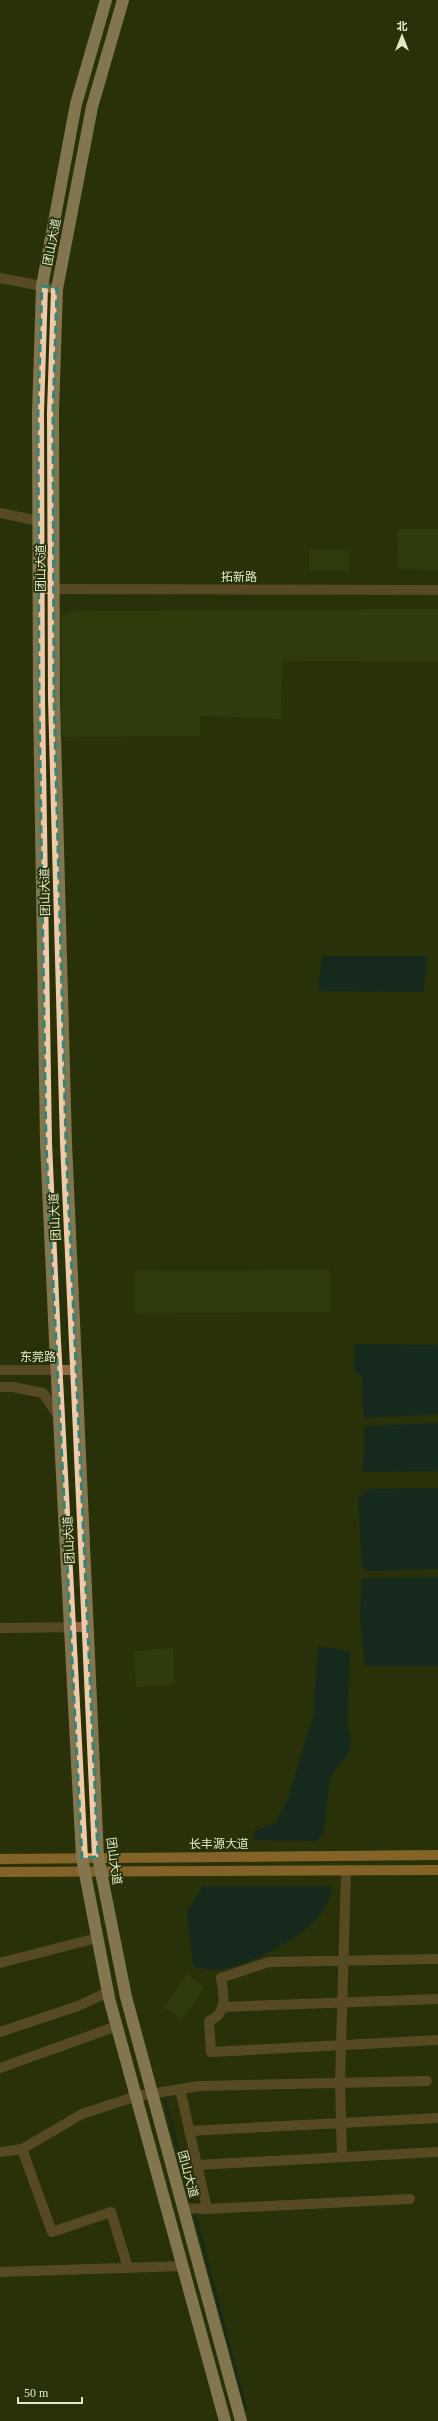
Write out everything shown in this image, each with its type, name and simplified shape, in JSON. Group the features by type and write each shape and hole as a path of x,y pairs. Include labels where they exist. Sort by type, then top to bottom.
{"highway":[{"name":"团山大道","path":"106,0 76,104 42,286 38,413 39,699 46,1139 59,1417 82,1858 84,1871 108,1992 225,2421"},
{"name":"团山大道","path":"123,0 92,107 58,289 54,412 54,699 66,1143 98,1857 126,1997 151,2094 241,2421"}],"main road":[{"name":"长丰源大道","path":"0,1859 438,1855"},
{"path":"0,1872 438,1870"}],"street":[{"path":"0,278 58,289"},
{"path":"0,513 39,521"},
{"name":"拓新路","path":"39,589 438,590"},
{"name":"东莞路","path":"0,1370 76,1370"},
{"path":"0,1387 13,1387 43,1394 59,1417"},
{"path":"0,1628 70,1628 87,1626"},
{"path":"342,2157 340,2083 346,1870"},
{"path":"0,1963 97,1938"},
{"path":"438,1959 270,1962 221,1978 223,2007 216,2018 209,2021 211,2052 438,2040"},
{"path":"0,2032 78,2006 108,1992"},
{"path":"223,2007 438,1999"},
{"path":"0,2068 117,2026"},
{"path":"0,2152 22,2149 82,2114 137,2096 199,2086 427,2081"},
{"path":"180,2089 207,2209"},
{"path":"189,2130 438,2118"},
{"path":"22,2149 52,2232 111,2212 128,2268"},
{"path":"197,2165 437,2152"},
{"path":"182,2208 207,2209 410,2199"},
{"path":"0,2272 183,2266"}],"highlighted area":[{"path":"42,286 57,289 53,412 54,699 66,1143 98,1857 82,1858 46,1143 39,699 38,413"}],"green space":[{"path":"397,529 438,529 438,570 398,569"},
{"path":"309,550 349,550 349,571 309,570"},
{"path":"438,609 438,662 282,661 281,719 200,716 200,736 62,737 61,617 73,611"},
{"path":"330,1270 330,1312 135,1313 135,1271"},
{"path":"173,1648 175,1685 136,1687 134,1651"},
{"path":"187,1974 205,1987 182,2020 164,2007"}],"water":[{"path":"322,956 427,956 424,992 318,991"},
{"path":"355,1344 438,1345 438,1414 364,1418 362,1378 354,1369"},
{"path":"438,1423 438,1471 363,1472 365,1426"},
{"path":"438,1488 438,1569 366,1571 362,1566 358,1498 368,1489"},
{"path":"438,1577 438,1666 365,1666 360,1617 362,1578"},
{"path":"318,1646 350,1651 347,1723 351,1742 347,1755 331,1775 323,1834 317,1841 254,1840 254,1831 275,1823 289,1796 314,1712"},
{"path":"203,1886 332,1886 328,1901 319,1916 305,1930 288,1942 250,1961 232,1967 214,1970 193,1966 187,1912"}],"waterway":[{"path":"165,2100 193,2206"},
{"path":"194,2211 246,2409"}]}
